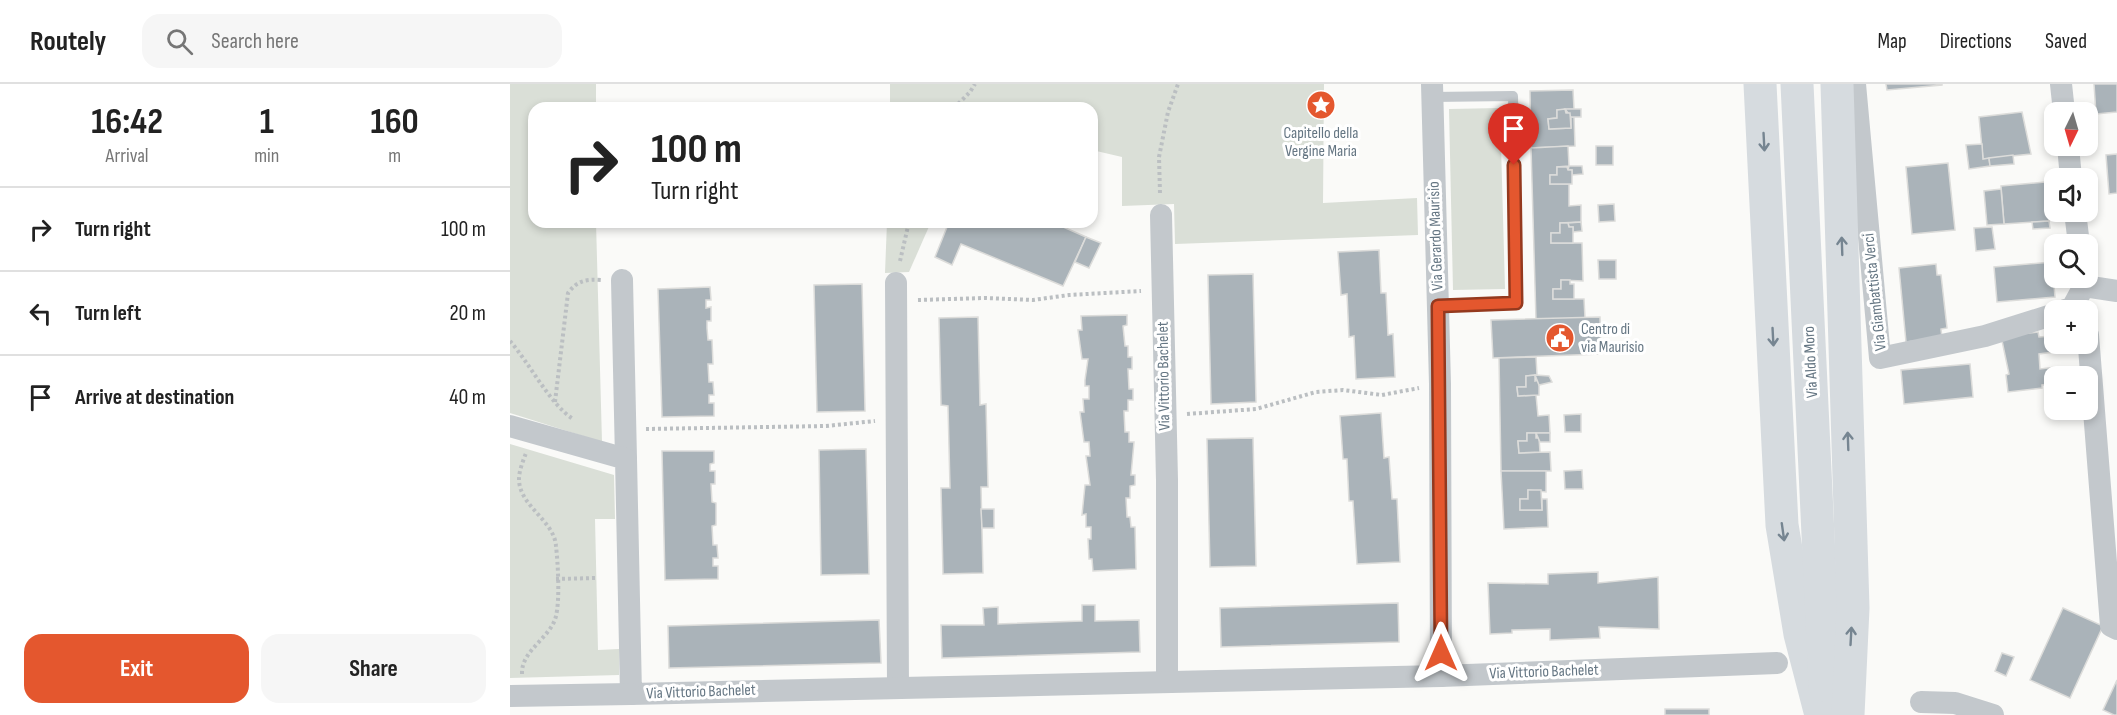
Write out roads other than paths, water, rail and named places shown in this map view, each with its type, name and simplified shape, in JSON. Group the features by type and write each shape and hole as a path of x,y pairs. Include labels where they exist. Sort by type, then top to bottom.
{"main road":[{"path":"1760,84 1782,525 1800,634 1823,715"},
{"name":"Via Aldo Moro","path":"1797,84 1825,640 1823,715"},
{"path":"1837,84 1853,608 1846,715"},
{"name":"Via Aldo Moro","path":"1825,640 1846,715"}],"street":[{"name":"Via Giambattista Verci","path":"1855,84 1880,357 1985,336 2044,317"},
{"path":"2061,84 2063,102"},
{"name":"Via Gerardo Maurisio","path":"1432,90 1440,384 1441,676"},
{"name":"Via Vittorio Bachelet","path":"1161,215 1167,682"},
{"name":"Via Vittorio Bachelet","path":"622,280 631,694 1441,676 1777,663"},
{"path":"2098,286 2117,291"},
{"path":"896,292 898,688"},
{"path":"2090,354 2114,620"},
{"path":"521,429 626,459"},
{"path":"516,696 631,694"},
{"path":"1921,702 1955,703 1993,715"}],"lane":[{"path":"1432,90 1513,96 1516,303 1438,306"}],"place":[{"name":"Capitello della Vergine Maria","path":"1321,105"},
{"name":"Centro di via Maurisio","path":"1560,338"}]}
